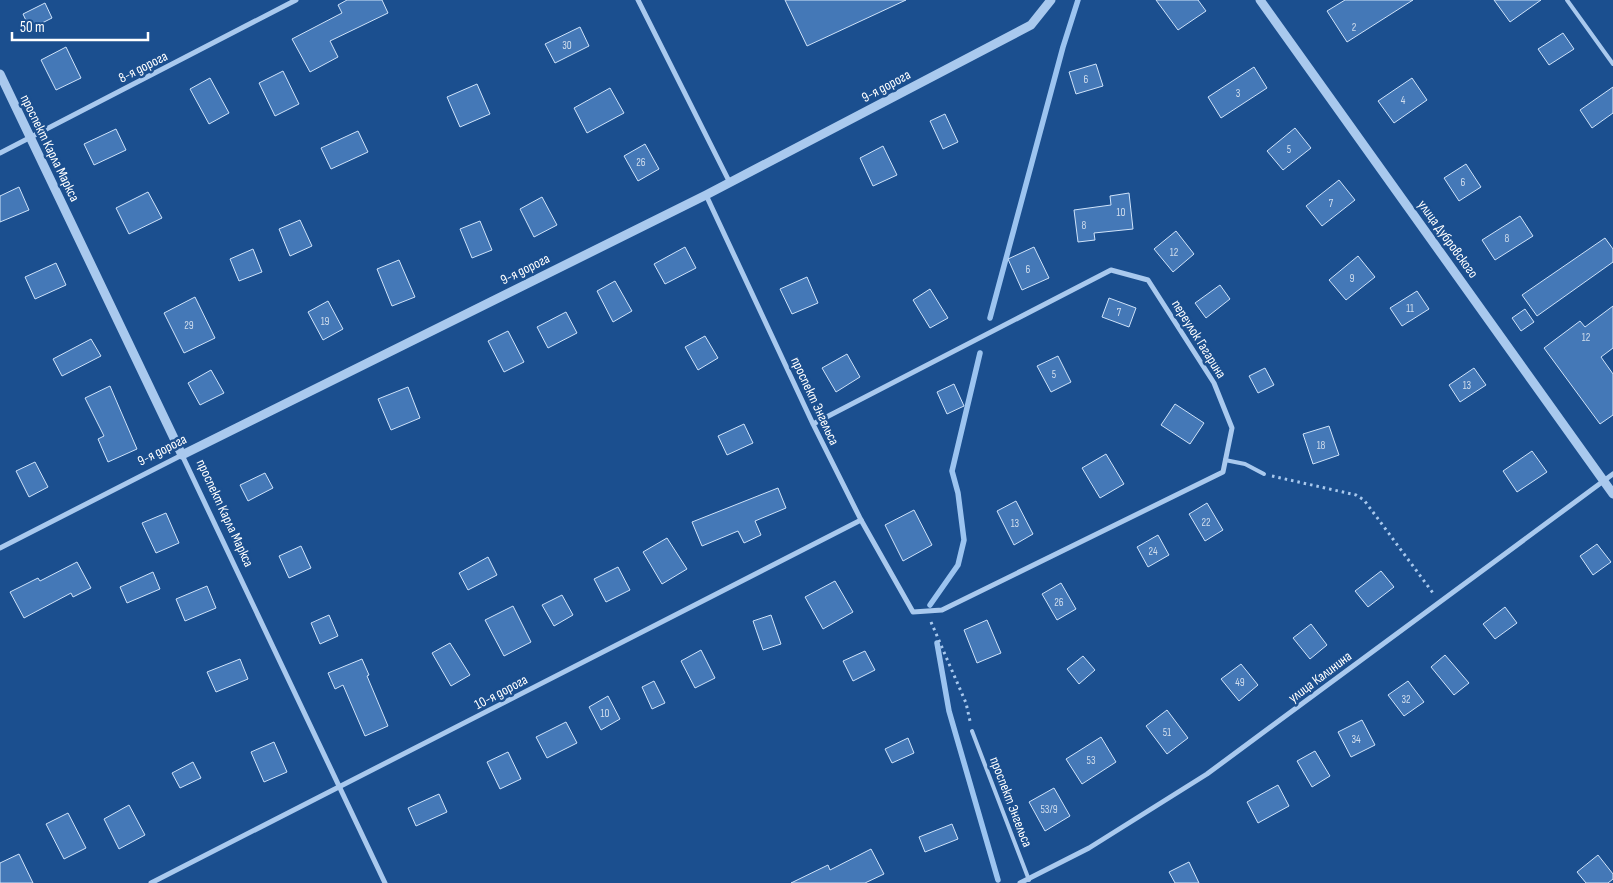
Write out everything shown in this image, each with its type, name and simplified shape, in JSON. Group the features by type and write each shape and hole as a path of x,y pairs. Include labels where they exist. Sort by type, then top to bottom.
{"street":[{"name":"8-я дорога","path":"0,153 296,0"},
{"path":"638,0 730,183"},
{"name":"9-я дорога","path":"0,548 182,455 730,183 1031,25 1052,0"},
{"name":"улица Дубровского","path":"1260,0 1613,494"},
{"name":"проспект Карла Маркса","path":"0,74 385,883"},
{"name":"проспект Энгельса","path":"706,195 812,424 861,520 913,612"},
{"name":"переулок Гагарина","path":"812,424 1111,270 1148,280 1214,383 1232,428 1223,472 942,610 913,612"},
{"name":"улица Калинина","path":"1020,883 1089,848 1207,774 1613,474"},
{"name":"10-я дорога","path":"151,883 861,520"}],"lane":[{"path":"1567,0 1613,64"},
{"path":"1226,460 1245,464 1264,474"},
{"name":"проспект Энгельса","path":"972,731 1029,880"}],"path":[{"path":"1264,474 1356,495 1364,500 1440,602"},
{"path":"923,611 935,630 966,703 972,731"}],"building":[{"path":"347,0 382,0 388,13 330,41 338,57 310,72 292,39 342,13 338,5"},
{"path":"785,0 906,0 807,46"},
{"path":"1156,0 1198,0 1206,11 1178,30"},
{"path":"1345,0 1413,0 1347,42 1327,11"},
{"path":"1494,0 1541,0 1510,22"},
{"path":"45,3 52,18 30,29 23,14"},
{"path":"580,27 589,46 555,63 545,44"},
{"path":"1563,33 1574,49 1549,65 1538,49"},
{"path":"66,47 81,78 56,90 41,60"},
{"path":"1096,64 1103,86 1076,94 1069,72"},
{"path":"1254,67 1267,88 1221,118 1208,97"},
{"path":"283,71 299,104 275,116 259,83"},
{"path":"210,78 229,113 209,124 190,89"},
{"path":"1412,78 1427,100 1394,123 1378,101"},
{"path":"477,84 490,114 460,127 447,97"},
{"path":"1613,87 1613,113 1592,128 1580,110"},
{"path":"610,88 624,113 587,133 574,108"},
{"path":"945,114 958,142 943,149 930,121"},
{"path":"1295,128 1311,148 1283,170 1267,151"},
{"path":"116,129 126,150 94,165 84,144"},
{"path":"358,131 368,152 331,169 321,148"},
{"path":"645,144 659,169 638,181 624,156"},
{"path":"883,146 897,175 873,186 860,158"},
{"path":"1466,164 1481,187 1459,201 1444,178"},
{"path":"1339,180 1355,200 1322,226 1306,206"},
{"path":"19,187 29,210 0,222 0,196"},
{"path":"148,192 162,218 129,234 116,208"},
{"path":"1129,193 1133,229 1094,233 1095,240 1078,242 1074,210 1111,205 1110,196"},
{"path":"542,197 557,225 534,237 520,209"},
{"path":"1520,216 1533,236 1495,260 1482,240"},
{"path":"300,220 312,246 290,256 279,229"},
{"path":"480,221 492,250 472,258 460,229"},
{"path":"1176,231 1194,254 1173,272 1154,249"},
{"path":"1605,238 1613,249 1613,262 1537,316 1522,295"},
{"path":"685,247 696,268 665,284 654,264"},
{"path":"1034,247 1049,278 1022,290 1008,259"},
{"path":"253,249 262,272 239,281 230,259"},
{"path":"1358,256 1375,277 1346,300 1329,280"},
{"path":"399,260 415,297 392,306 377,269"},
{"path":"56,263 66,285 35,299 25,277"},
{"path":"807,277 818,303 792,314 780,289"},
{"path":"615,281 632,311 613,322 597,291"},
{"path":"1220,285 1230,299 1206,318 1195,303"},
{"path":"930,289 948,318 930,328 913,300"},
{"path":"1417,291 1429,309 1402,326 1390,308"},
{"path":"195,297 215,338 184,353 164,313"},
{"path":"1109,298 1136,308 1129,327 1102,317"},
{"path":"328,301 343,329 323,340 308,312"},
{"path":"1613,306 1613,348 1601,357 1613,374 1613,415 1600,424 1544,348 1580,321 1585,327"},
{"path":"1525,309 1534,322 1521,331 1512,318"},
{"path":"566,312 577,333 548,348 537,327"},
{"path":"508,331 524,362 504,372 488,341"},
{"path":"705,336 718,358 698,370 685,347"},
{"path":"91,339 101,356 62,376 53,359"},
{"path":"847,354 860,377 836,392 822,368"},
{"path":"1058,356 1071,382 1051,392 1037,366"},
{"path":"1265,368 1274,385 1258,393 1249,376"},
{"path":"1474,368 1486,385 1460,402 1449,385"},
{"path":"211,370 224,393 200,405 188,383"},
{"path":"954,384 964,406 947,414 937,392"},
{"path":"110,386 137,449 108,462 98,439 104,436 85,398"},
{"path":"408,387 420,418 391,430 378,399"},
{"path":"1175,404 1204,423 1190,444 1161,425"},
{"path":"744,424 753,443 727,455 718,436"},
{"path":"1329,426 1339,455 1313,464 1303,434"},
{"path":"1532,451 1547,472 1517,492 1503,471"},
{"path":"1106,454 1124,484 1100,498 1082,468"},
{"path":"35,462 48,487 29,497 16,471"},
{"path":"265,473 273,488 248,501 240,485"},
{"path":"778,488 786,508 755,521 761,535 744,543 738,531 702,546 692,522"},
{"path":"1016,501 1033,534 1014,545 997,511"},
{"path":"1207,503 1223,530 1205,541 1189,514"},
{"path":"914,510 932,545 903,561 885,525"},
{"path":"166,513 179,543 156,553 142,523"},
{"path":"1158,535 1169,555 1148,567 1137,547"},
{"path":"667,538 687,569 662,584 643,552"},
{"path":"1597,544 1611,562 1593,575 1580,556"},
{"path":"301,546 311,568 289,578 279,556"},
{"path":"488,557 497,575 468,590 459,573"},
{"path":"77,562 91,588 73,597 71,593 24,618 10,592 38,578 40,581"},
{"path":"618,567 630,590 606,602 594,579"},
{"path":"1381,571 1394,587 1368,607 1355,591"},
{"path":"153,572 160,589 127,603 120,587"},
{"path":"835,581 853,612 823,629 805,597"},
{"path":"1061,583 1076,609 1057,620 1042,594"},
{"path":"207,586 216,608 185,621 176,599"},
{"path":"562,595 573,615 554,626 542,605"},
{"path":"513,606 531,642 504,656 485,620"},
{"path":"1505,607 1517,623 1495,639 1483,624"},
{"path":"329,615 338,636 320,644 311,623"},
{"path":"771,615 781,644 763,650 753,621"},
{"path":"987,620 1001,653 977,663 964,630"},
{"path":"1311,624 1327,645 1310,659 1293,638"},
{"path":"450,643 470,675 451,686 432,653"},
{"path":"701,650 715,678 695,688 681,661"},
{"path":"865,651 875,670 853,681 843,661"},
{"path":"1445,655 1469,683 1454,695 1431,667"},
{"path":"1083,656 1095,670 1079,684 1067,669"},
{"path":"240,659 248,679 216,692 207,672"},
{"path":"362,659 388,726 365,736 343,685 335,689 328,673"},
{"path":"1241,664 1258,685 1239,701 1221,679"},
{"path":"654,681 665,703 652,709 642,687"},
{"path":"1408,681 1424,702 1404,716 1388,695"},
{"path":"608,696 620,719 601,730 589,707"},
{"path":"1167,710 1188,738 1167,754 1146,726"},
{"path":"1362,720 1375,745 1351,757 1338,732"},
{"path":"566,722 577,743 547,758 536,737"},
{"path":"1101,737 1116,762 1082,784 1066,759"},
{"path":"908,738 914,753 892,763 885,749"},
{"path":"274,742 287,772 264,782 251,752"},
{"path":"1315,751 1330,776 1312,787 1297,761"},
{"path":"508,752 521,779 500,789 487,762"},
{"path":"193,762 201,778 180,788 172,773"},
{"path":"1278,785 1289,806 1258,823 1247,802"},
{"path":"1054,788 1070,816 1045,831 1029,802"},
{"path":"439,794 447,812 416,826 408,808"},
{"path":"129,805 145,835 119,849 104,819"},
{"path":"68,813 86,848 64,859 46,824"},
{"path":"952,824 958,839 925,852 919,837"},
{"path":"871,849 884,874 865,883 791,883 828,865 830,870"},
{"path":"19,854 33,883 0,883 0,863"},
{"path":"1598,855 1613,874 1613,879 1608,883 1586,883 1577,872"},
{"path":"1189,862 1199,883 1175,883 1169,872"}],"waterway":[{"path":"990,318 1063,47 1078,0"},
{"path":"930,605 958,565 964,540 958,493 952,471 980,353"},
{"path":"937,643 949,711 998,880"}]}
